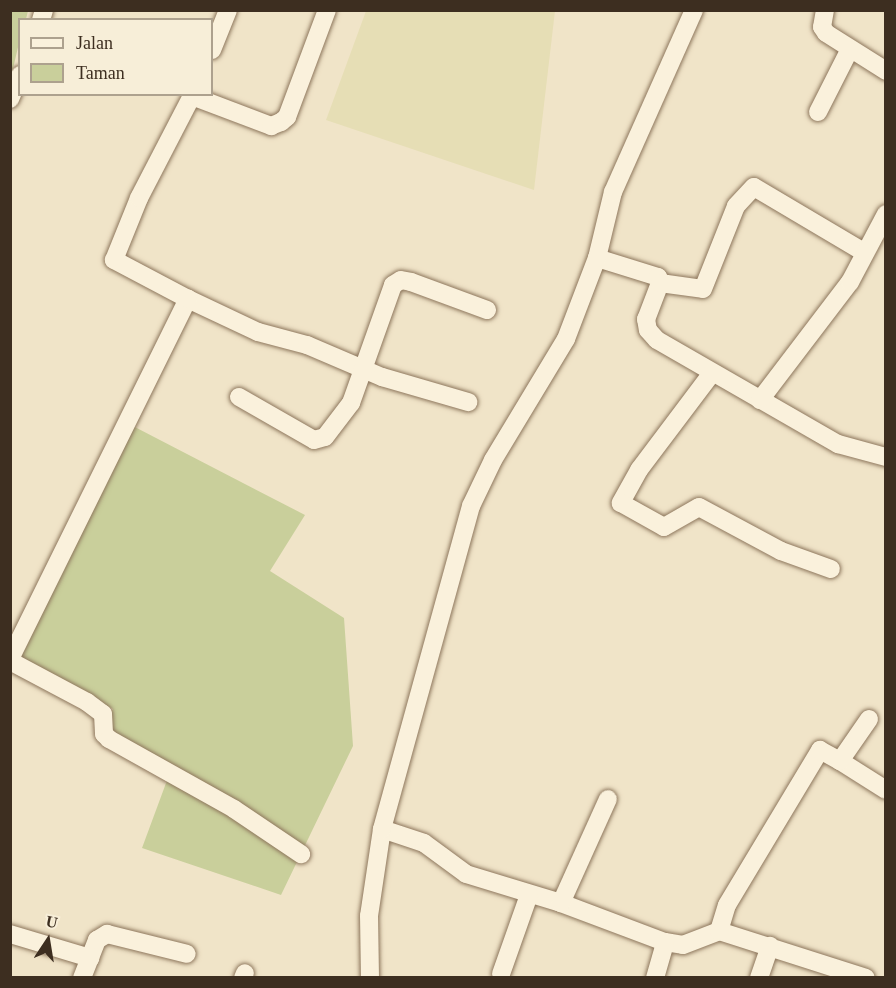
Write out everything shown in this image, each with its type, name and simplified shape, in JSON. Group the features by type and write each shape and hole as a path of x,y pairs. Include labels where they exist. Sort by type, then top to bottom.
{"street":[{"path":"213,48 228,10"},
{"path":"195,96 271,126 281,122 291,108 327,10"},
{"path":"370,978 369,916 382,829 471,506 493,460 566,339 597,258 613,192 694,10"},
{"path":"825,10 822,27 826,33 849,51 885,71"},
{"path":"818,112 849,51"},
{"path":"10,99 18,80"},
{"path":"191,96 139,198 114,260 258,332 307,345 364,369 468,402"},
{"path":"597,258 652,273 660,284 703,289 736,206 754,187 865,254"},
{"path":"760,400 850,282 885,214"},
{"path":"239,397 314,440 331,433 351,402 393,285 401,280 487,310"},
{"path":"660,284 646,319 648,330 712,373 838,444 885,457"},
{"path":"188,299 10,660 87,702 103,714 104,734 109,739 234,809 301,854"},
{"path":"712,373 639,470 621,502 664,527 699,507 781,551 831,569"},
{"path":"840,761 869,719"},
{"path":"720,931 727,904 820,750 885,790"},
{"path":"561,903 608,799"},
{"path":"382,829 424,843 466,874 561,903 665,942 683,945 720,931 856,976"},
{"path":"501,974 530,895"},
{"path":"10,934 90,957"},
{"path":"81,978 97,940 107,934 187,954"},
{"path":"655,978 665,942"},
{"path":"759,978 770,946"}],"shaded area":[{"path":"366,11 555,11 534,190 326,120"}],"green space":[{"path":"11,11 28,11 26,18 18,18 18,47 11,77"},
{"path":"129,424 305,515 270,571 344,618 353,746 281,895 142,848 169,775 98,735 113,709 11,657"}]}
